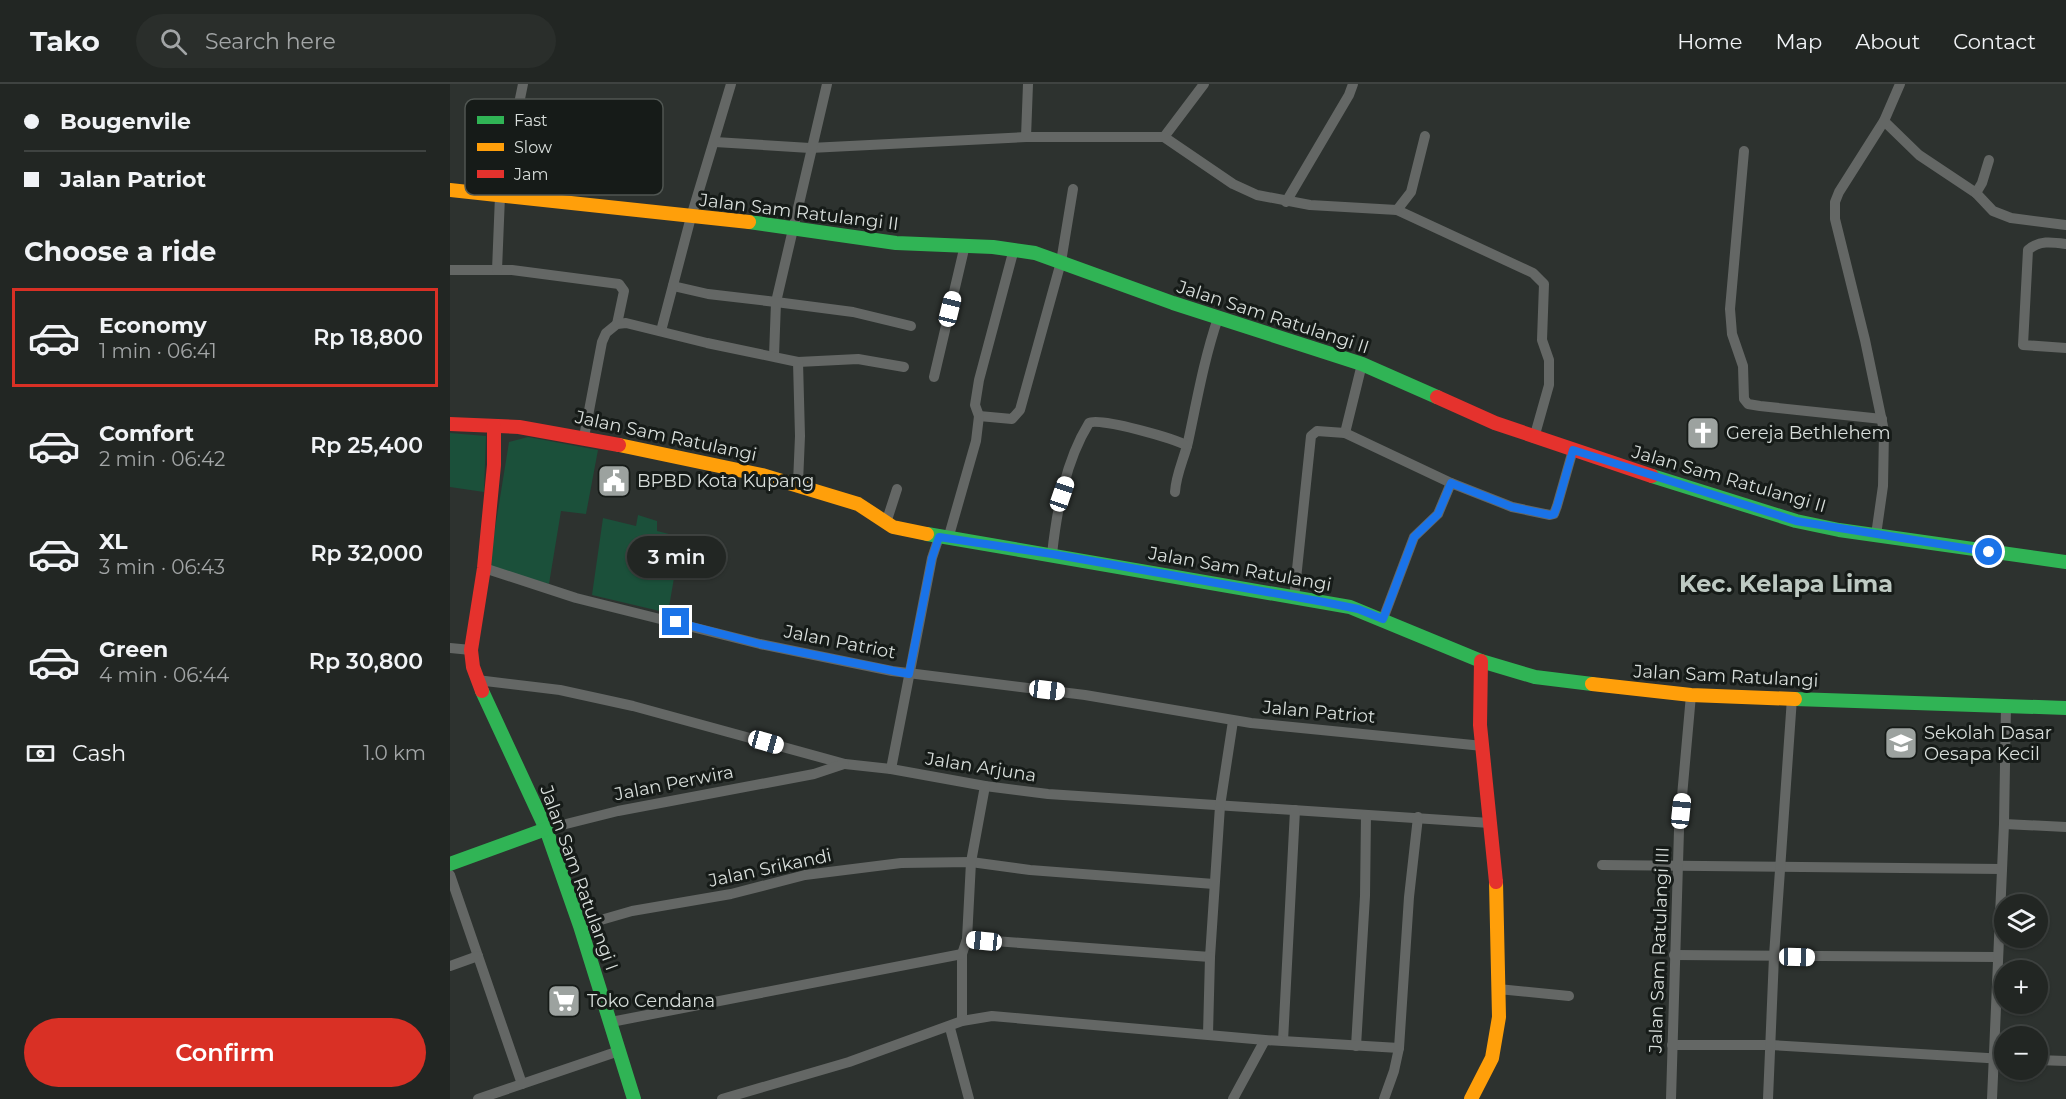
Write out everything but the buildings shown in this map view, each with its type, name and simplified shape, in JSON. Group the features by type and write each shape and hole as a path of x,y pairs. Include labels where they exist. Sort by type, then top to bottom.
{"main road":[{"name":"Jalan Sam Ratulangi II","path":"450,190 465,192"},
{"name":"Jalan Sam Ratulangi II","path":"492,195 794,228 896,243 1014,249 1061,262 1218,318 1362,364 1534,438 1796,521 1876,535 2066,562"},
{"name":"Jalan Sam Ratulangi","path":"450,424 536,429 584,437 798,483 858,504 886,523 943,538 1052,554 1350,607 1481,661 1535,677 1691,696 2066,708"},
{"name":"Jalan Sam Ratulangi I","path":"494,426 494,465 484,568 471,650 477,680 546,829 611,1022 634,1099"},
{"path":"1471,1099 1494,1050 1499,1017 1496,873 1479,701 1481,661"},
{"path":"450,864 546,829"}],"street":[{"path":"520,99 523,84"},
{"path":"661,331 691,218 732,84"},
{"path":"774,356 776,302 810,148 827,84"},
{"path":"1026,137 1028,84"},
{"path":"1164,137 1204,84"},
{"path":"1286,202 1319,149 1353,84"},
{"path":"1876,535 1883,486 1882,419 1834,210 1839,192 1884,122 1900,84"},
{"path":"1884,122 1919,154 1976,193 1993,211 2011,219 2066,225"},
{"path":"1397,210 1411,192 1425,136"},
{"path":"715,142 810,148 1026,137 1164,137 1233,184 1257,195 1286,202 1397,210 1533,273 1544,284 1542,340 1549,360 1549,386 1534,438"},
{"path":"1743,151 1730,309 1732,334 1743,366 1744,399 1748,404 1760,406 1882,419"},
{"path":"1976,193 1982,183 1989,160"},
{"path":"979,416 1012,419 1017,414 1031,376 1061,262 1073,189"},
{"path":"496,270 500,196"},
{"path":"2066,244 2049,242 2035,244 2028,250 2023,345 2066,348"},
{"path":"934,377 965,245"},
{"path":"891,769 932,558 943,538 976,441 979,416 975,405 979,381 1014,249"},
{"path":"450,270 544,273 619,284 624,291 617,324"},
{"path":"673,286 708,294 853,312 910,326"},
{"path":"1175,492 1176,480 1187,446 1199,382 1218,318"},
{"path":"584,437 602,342 606,333 617,324 626,323 798,362 858,359 904,367"},
{"path":"798,362 800,436 798,483"},
{"path":"1345,433 1362,364"},
{"path":"1052,554 1056,511 1073,460 1089,423 1098,420 1118,424 1178,440 1187,446"},
{"path":"1294,598 1311,436 1317,431 1345,433 1451,483 1521,510 1541,515 1554,514 1573,450"},
{"path":"1383,619 1414,537 1438,514 1451,483"},
{"path":"886,523 897,489"},
{"name":"Jalan Patriot","path":"484,568 576,598 760,644 909,674 1085,695 1233,721 1483,746"},
{"path":"450,648 471,650"},
{"name":"Jalan Arjuna","path":"477,680 560,690 633,706 845,764 891,769 985,786 1048,794 1490,823"},
{"name":"Jalan Sam Ratulangi III","path":"1671,1099 1677,868 1691,696"},
{"path":"1768,1099 1774,956 1792,698"},
{"path":"1999,1026 1998,957 2006,706"},
{"path":"1208,1034 1210,957 1220,806 1233,721"},
{"name":"Jalan Perwira","path":"546,829 618,811 814,774 845,764"},
{"path":"962,1022 962,954 967,939 971,862 985,786"},
{"path":"1283,1041 1295,810"},
{"path":"1356,1046 1365,896 1366,815"},
{"path":"1384,1099 1395,1071 1399,1048 1409,897 1418,817"},
{"path":"2004,824 2066,827"},
{"name":"Jalan Srikandi","path":"579,926 632,911 731,894 825,872 901,863 971,862 1030,870 1214,884"},
{"path":"1602,865 1677,868 1782,866 2002,869"},
{"path":"450,875 522,1084"},
{"path":"967,939 1210,957"},
{"path":"611,1022 962,954"},
{"path":"1674,955 1998,957"},
{"path":"450,966 478,956"},
{"path":"1498,989 1569,996"},
{"path":"722,1099 849,1062 962,1022 992,1016 1265,1040 1399,1048"},
{"path":"950,1028 969,1099"},
{"path":"1233,1099 1265,1040"},
{"path":"1672,1045 1770,1045 1994,1059"},
{"path":"478,1099 619,1051"},
{"path":"2048,1060 2066,1061"},
{"path":"1992,1099 1995,1080"}],"green space":[{"path":"450,433 486,436 484,492 450,487"},
{"path":"528,437 598,450 586,514 561,511 549,584 489,566 509,442"},
{"path":"638,515 657,521 657,531 681,537 668,613 592,595 603,518 636,526"}],"traffic: fast":[{"path":"749,222 896,243 993,247 1035,253 1173,303 1362,364 1437,397"},
{"path":"1652,476 1796,521 1839,530 2066,562"},
{"path":"927,534 1350,607 1481,661 1535,677 1592,684"},
{"path":"482,691 546,829 580,926 634,1099"},
{"path":"1795,699 2066,708"},
{"path":"450,864 546,829"}],"traffic: slow":[{"path":"450,190 465,192"},
{"path":"497,195 749,222"},
{"path":"619,445 762,475 858,504 893,527 927,534"},
{"path":"1592,684 1691,695 1795,699"},
{"path":"1471,1099 1492,1058 1499,1017 1496,882"}],"traffic: jam":[{"path":"1437,397 1495,423 1652,476"},
{"path":"450,424 519,427 619,445"},
{"path":"482,691 473,667 471,650 484,568 494,465 494,426"},
{"path":"1481,661 1480,725 1496,882"}],"place":[{"name":"Gereja Bethlehem","path":"1703,433"},
{"name":"BPBD Kota Kupang","path":"614,481"},
{"name":"Sekolah Dasar Oesapa Kecil","path":"1901,743"},
{"name":"Toko Cendana","path":"564,1001"}],"district":[{"name":"Kec. Kelapa Lima","path":"1786,584"}],"route":[{"path":"676,622 760,644 909,674 932,558 939,537 1052,554 1068,559 1163,573 1324,602 1358,609 1383,619 1414,537 1438,514 1451,483 1512,507 1541,515 1554,514 1573,450 1651,477 1796,521 1839,530 1989,552"}]}
